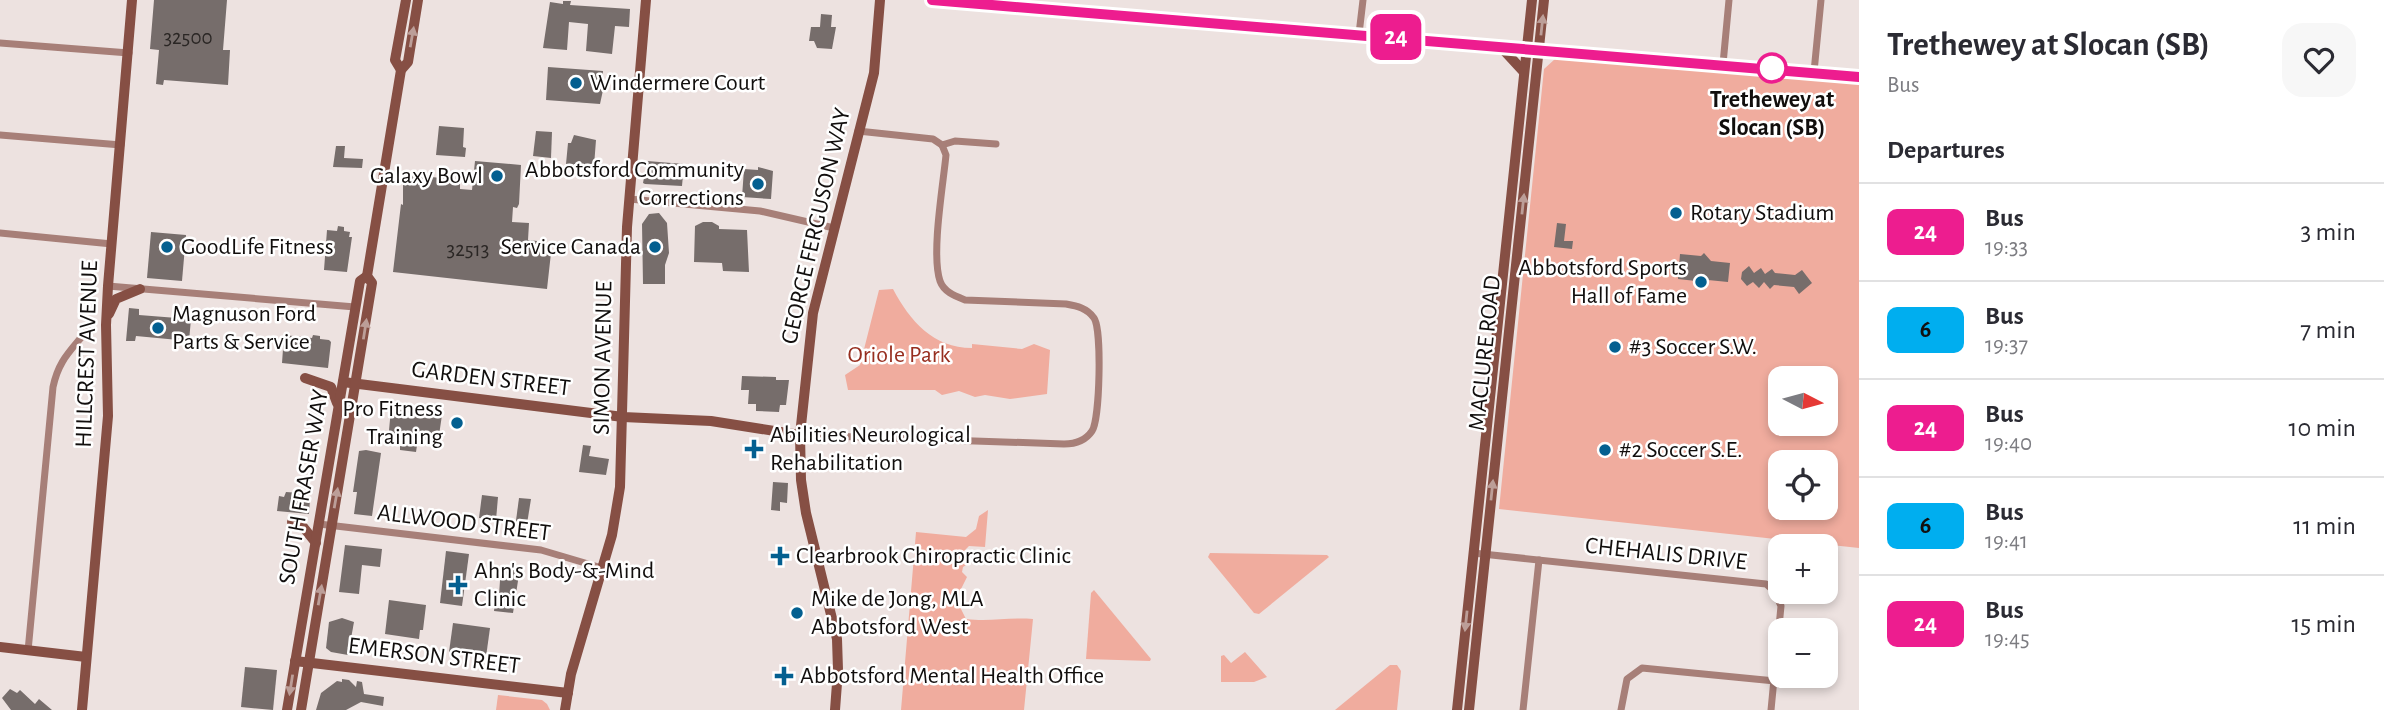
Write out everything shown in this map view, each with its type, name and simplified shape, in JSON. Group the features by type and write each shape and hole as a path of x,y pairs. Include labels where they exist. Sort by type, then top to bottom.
{"main road":[{"name":"HILLCREST AVENUE","path":"82,710 108,416 108,286 132,0"},
{"name":"SIMON AVENUE","path":"565,710 575,659 617,508 624,417 629,199 646,0"},
{"name":"GEORGE FERGUSON WAY","path":"835,710 837,639 806,513 801,480 800,435 808,341 875,64 880,0"},
{"path":"932,0 1859,77"},
{"name":"MACLURE ROAD","path":"1457,710 1532,0"},
{"name":"MACLURE ROAD","path":"1469,710 1544,0"},
{"name":"SOUTH FRASER WAY","path":"401,70 395,60 405,1"},
{"name":"SOUTH FRASER WAY","path":"301,710 372,283 367,276 401,70 408,62 418,1"},
{"path":"1500,46 1524,72"},
{"name":"SOUTH FRASER WAY","path":"287,710 355,307 360,281 367,276"},
{"path":"106,325 117,299 140,289"},
{"path":"305,378 331,387 338,412"},
{"name":"GARDEN STREET","path":"343,382 624,417 711,421 800,435"},
{"path":"316,543 304,528 292,522 319,524"},
{"path":"0,647 86,657"},
{"name":"EMERSON STREET","path":"295,661 568,693"}],"street":[{"path":"1359,34 1363,0"},
{"path":"1723,64 1730,0"},
{"path":"1814,72 1821,0"},
{"path":"0,43 129,53"},
{"path":"800,435 1064,444 1083,440 1093,430 1096,415 1098,337 1095,319 1082,307 1066,304 965,300 950,294 940,282 937,263 946,155 942,145 933,139 858,131"},
{"path":"0,135 121,145"},
{"path":"942,145 954,141 996,144"},
{"path":"629,199 760,211 834,228"},
{"path":"0,233 112,244"},
{"path":"108,286 355,307"},
{"path":"29,651 53,387 57,368 64,355 88,329"},
{"name":"ALLWOOD STREET","path":"319,524 541,550 602,568"},
{"name":"CHEHALIS DRIVE","path":"1473,553 1766,584 1775,592 1781,606 1780,618"},
{"path":"1523,710 1539,560"},
{"path":"1621,710 1627,679 1642,668 1768,680"},
{"name":"CHEHALIS DRIVE","path":"1771,710 1774,688"}],"green space":[{"path":"1555,59 1859,82 1859,548 1838,546 1838,534 1768,534 1768,538 1499,509 1544,69"},
{"name":"Oriole Park","path":"893,289 915,322 934,338 946,343 958,347 972,348 972,344 1022,349 1034,344 1050,350 1047,394 1010,399 985,395 975,397 959,391 942,395 935,390 848,390 845,375 860,365 879,290"},
{"path":"988,510 985,547 969,546 964,551 968,564 963,567 962,572 967,577 961,589 965,598 960,607 966,619 1033,619 1024,710 901,710 916,532 966,537 976,529 979,516"},
{"path":"1210,553 1329,557 1259,614 1254,613 1208,557"},
{"path":"1094,590 1150,661 1086,659 1091,593"},
{"path":"1245,652 1267,677 1254,682 1221,682 1221,656 1224,655 1231,663"},
{"path":"1390,665 1397,665 1401,671 1397,710 1335,710"},
{"path":"498,695 542,700 550,710 496,710"}],"building":[{"path":"154,0 227,0 223,50 230,50 228,85 164,80 163,85 156,84 159,50 150,49"},
{"path":"563,1 571,1 570,5 630,9 629,27 615,26 612,54 586,51 588,24 569,22 567,50 543,48 550,2 563,4"},
{"path":"821,14 832,15 831,27 836,27 832,49 817,48 814,41 809,41 811,27 820,27"},
{"name":"Windermere Court","path":"548,67 603,71 602,81 605,81 600,104 546,100"},
{"path":"439,126 464,128 465,157 436,155"},
{"path":"536,131 552,132 551,158 533,156"},
{"path":"574,135 596,140 594,166 566,164 568,143 571,143"},
{"path":"336,146 345,146 344,158 363,159 362,168 333,167"},
{"path":"475,161 521,165 519,204 517,208 513,207 512,222 529,223 528,240 537,241 540,252 551,253 547,289 393,272 401,204 403,205 403,174 460,180 460,189 472,190"},
{"path":"647,161 684,164 682,186 643,183"},
{"name":"Abbotsford Community Corrections","path":"758,167 773,171 771,199 742,197 744,169 758,170"},
{"name":"Service Canada","path":"659,213 667,223 669,253 665,265 665,284 643,284 642,224 649,214"},
{"path":"712,222 719,226 719,229 747,230 749,272 723,271 722,263 694,262 695,226"},
{"path":"1557,223 1566,224 1564,241 1573,241 1572,249 1554,247"},
{"path":"338,226 344,227 344,231 350,232 349,237 352,237 347,272 324,270 327,230 337,231"},
{"name":"GoodLife Fitness","path":"151,232 186,235 182,281 147,278"},
{"path":"1704,253 1711,261 1730,263 1728,282 1708,280 1701,287 1696,281 1678,279 1680,254 1701,256"},
{"path":"1749,266 1754,273 1761,268 1765,274 1772,269 1775,273 1795,275 1802,270 1812,283 1799,294 1794,287 1774,285 1770,289 1764,282 1759,288 1753,282 1747,286 1741,279 1742,272"},
{"name":"Magnuson Ford Parts & Service","path":"129,308 139,309 139,315 177,318 178,311 185,311 184,319 191,319 189,341 136,336 135,341 126,341"},
{"path":"284,335 312,338 313,335 329,340 328,368 282,363"},
{"path":"742,376 789,380 786,405 780,405 779,412 756,411 756,404 748,404 749,390 741,390"},
{"path":"391,409 442,415 438,442 418,439 416,452 400,450 400,442 388,441"},
{"path":"583,445 591,446 589,456 609,459 606,475 579,472"},
{"path":"359,451 381,453 372,516 354,514 357,492 353,492"},
{"path":"773,482 788,483 787,503 780,502 780,511 771,510"},
{"path":"286,492 300,493 300,498 310,499 309,514 277,511 279,496 284,497"},
{"path":"482,495 498,497 496,520 479,518"},
{"path":"519,498 531,499 526,530 515,528"},
{"path":"345,545 382,549 380,567 362,565 359,594 339,592"},
{"path":"446,551 469,554 462,606 440,603"},
{"path":"501,566 520,568 513,613 494,611 496,595 499,595"},
{"path":"389,600 426,605 423,630 420,630 419,639 385,634"},
{"path":"342,618 354,622 348,655 331,652 326,648 329,622"},
{"path":"453,623 490,628 486,657 449,652"},
{"path":"245,667 277,670 273,710 241,707"},
{"path":"342,679 349,680 356,687 357,681 362,682 364,694 384,697 383,706 361,702 346,710 316,710 321,693 337,681 342,682"},
{"path":"10,689 17,693 20,690 35,704 39,699 52,710 11,710 2,698"}],"bus line":[{"name":"24","path":"932,0 1859,77"}],"place":[{"name":"Trethewey at Slocan (SB)","path":"1772,68"},
{"name":"Windermere Court","path":"576,83"},
{"name":"Galaxy Bowl","path":"497,176"},
{"name":"Abbotsford Community Corrections","path":"758,184"},
{"name":"Rotary Stadium","path":"1676,213"},
{"name":"GoodLife Fitness","path":"167,247"},
{"name":"Service Canada","path":"655,247"},
{"name":"Abbotsford Sports Hall of Fame","path":"1701,282"},
{"name":"Magnuson Ford Parts & Service","path":"158,328"},
{"name":"#3 Soccer S.W.","path":"1615,347"},
{"name":"Pro Fitness Training","path":"457,423"},
{"name":"Abilities Neurological Rehabilitation","path":"754,449"},
{"name":"#2 Soccer S.E.","path":"1605,450"},
{"name":"Clearbrook Chiropractic Clinic","path":"780,556"},
{"name":"Ahn's Body-&-Mind Clinic","path":"458,585"},
{"name":"Mike de Jong, MLA Abbotsford West","path":"797,613"},
{"name":"Abbotsford Mental Health Office","path":"784,676"}]}
